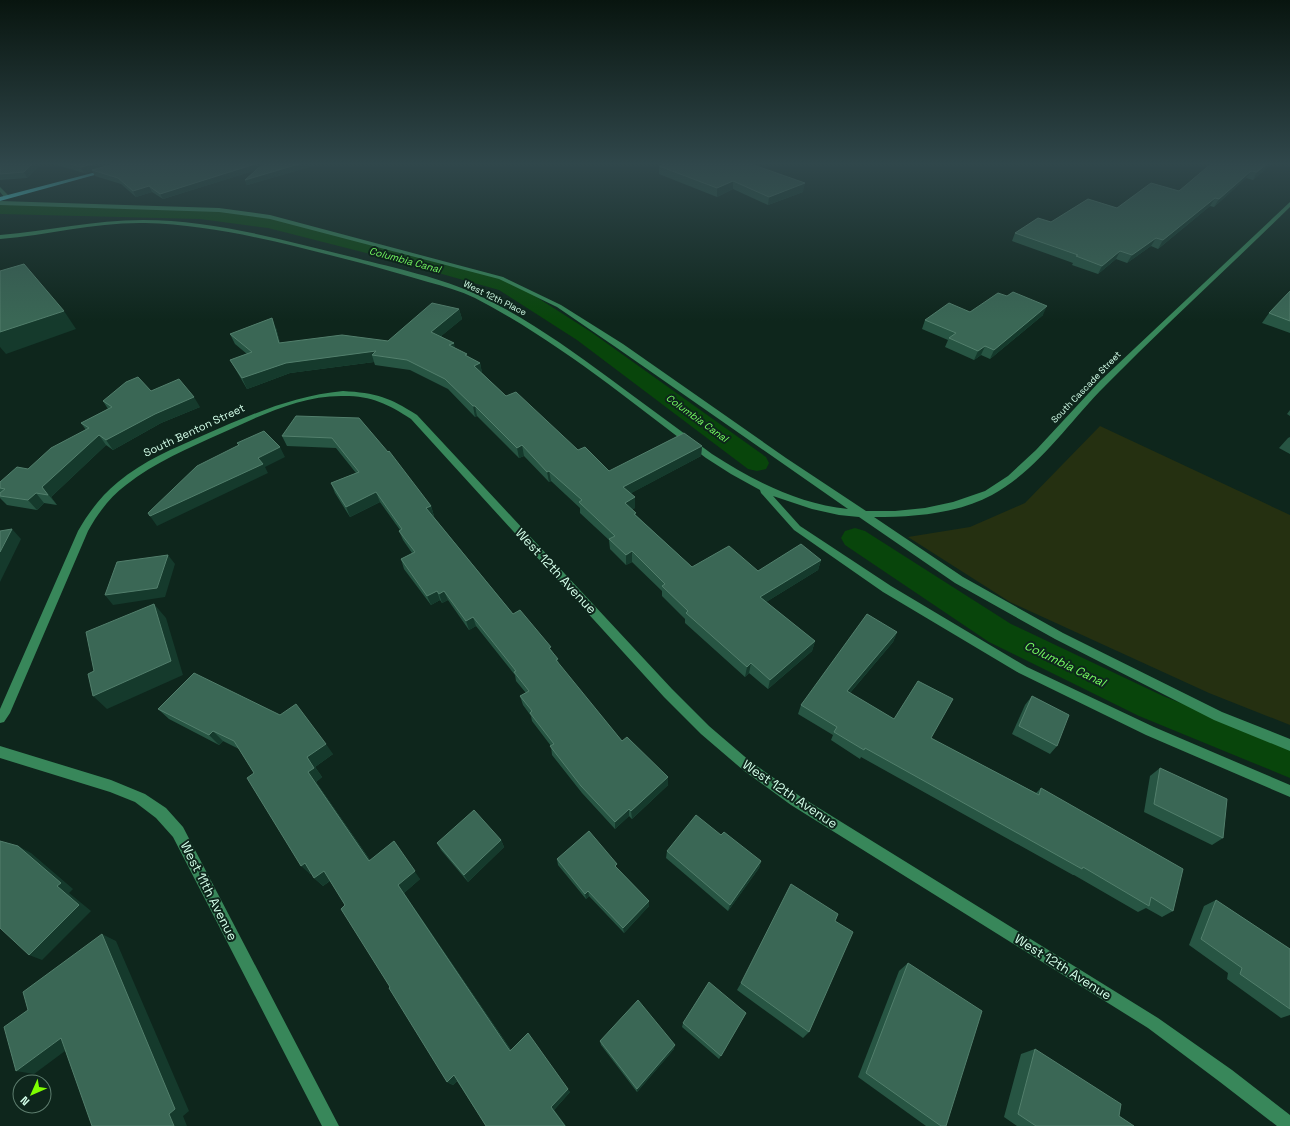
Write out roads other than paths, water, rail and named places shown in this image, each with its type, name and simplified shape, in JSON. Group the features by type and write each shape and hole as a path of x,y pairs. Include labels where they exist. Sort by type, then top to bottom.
{"street":[{"path":"259,216 270,217 501,278 559,306 620,346 783,460 960,580 1059,636 1218,716 1290,745"},
{"name":"South Cascade Street","path":"863,514 904,514 940,509 967,503 996,489 1018,472 1100,386 1278,216"},
{"name":"West 12th Place","path":"0,237 103,223 149,222 224,229 391,268 440,283 476,296 547,336 736,475 763,489 796,502 832,511 863,514"},
{"name":"South Benton Street","path":"0,718 4,713 83,531 95,510 108,495 143,467 265,410 308,398 329,394 352,393"},
{"name":"West 12th Avenue","path":"352,393 372,395 389,400 402,407 414,417 668,693 705,730 747,766 796,801 1153,1023 1226,1076 1290,1126"},
{"path":"763,489 797,528 887,589 1023,670 1150,731 1290,791"},
{"name":"West 11th Avenue","path":"0,752 111,786 140,798 161,813 178,832 331,1126"}],"waterway":[{"name":"Columbia Canal","path":"212,216 268,223 380,251 506,286 584,336 757,463"},
{"name":"Columbia Canal","path":"855,538 1000,633 1151,706 1290,762"}]}
